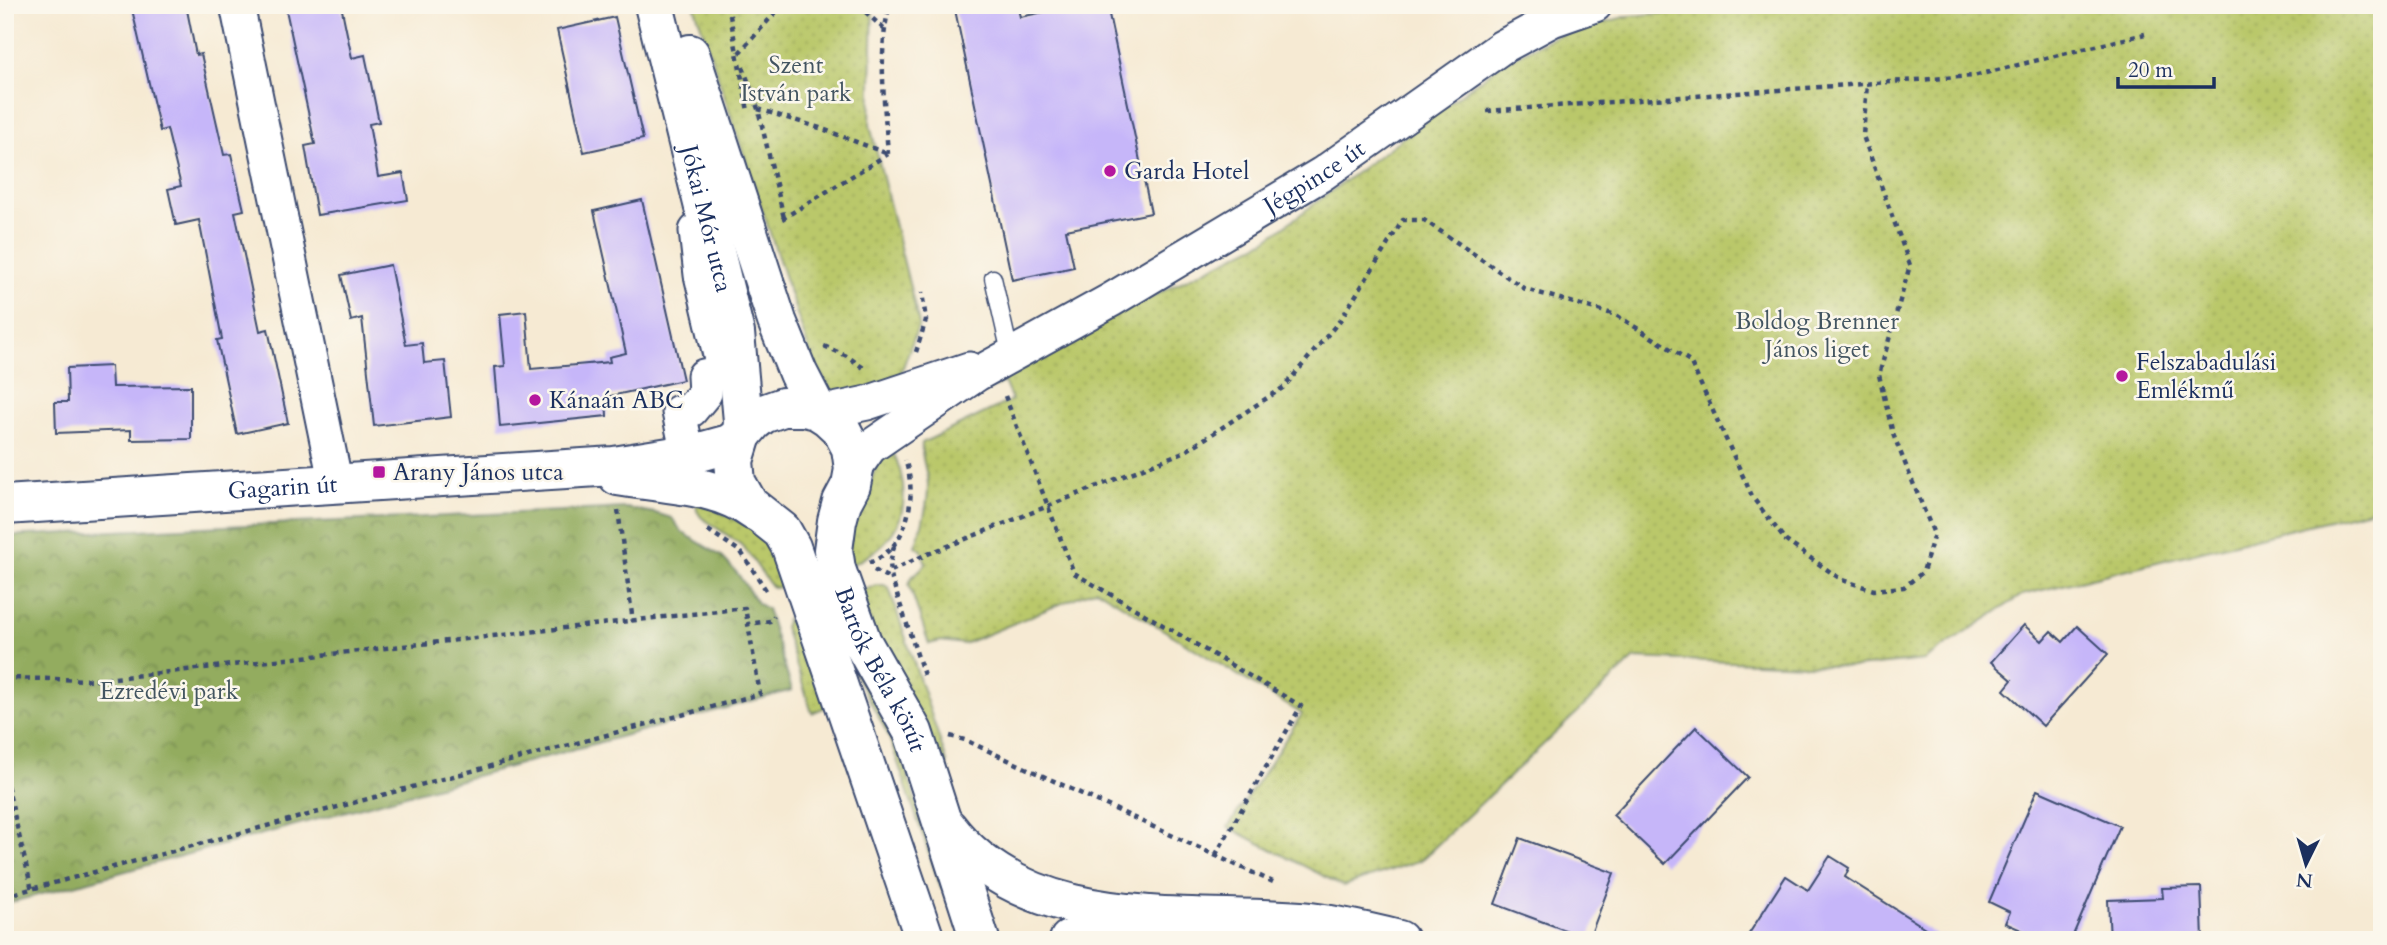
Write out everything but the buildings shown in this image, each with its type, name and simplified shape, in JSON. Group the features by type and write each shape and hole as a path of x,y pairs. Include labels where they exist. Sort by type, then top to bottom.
{"street":[{"path":"237,5 336,485"},
{"name":"Jókai Mór utca","path":"654,5 735,333 741,382 742,435"},
{"name":"Jókai Mór utca","path":"674,5 777,321 817,411"},
{"name":"Jégpince út","path":"848,489 864,453 977,374 1111,300 1322,174 1502,47 1552,20 1589,6"},
{"path":"684,436 679,412 691,410 705,393 704,376 724,373 699,262 688,145"},
{"name":"Jégpince út","path":"817,411 834,410 879,399 975,367 1020,348"},
{"name":"Gagarin út","path":"5,505 614,466 700,452 729,444 742,435 753,422 775,409 793,406 817,411"},
{"name":"Bartók Béla körút","path":"817,411 835,422 846,436 853,461 834,540 836,569 862,642 913,732 980,940"},
{"name":"Bartók Béla körút","path":"742,435 734,456 735,477 744,500 782,531 791,547 925,940"},
{"name":"Gagarin út","path":"561,471 615,475 701,488 740,501 762,516"},
{"path":"762,516 791,526 811,523 830,513 848,489"},
{"path":"941,816 947,828 992,871 1026,890 1073,904 1153,916 1399,940"},
{"path":"1069,940 1120,922 1153,916"}],"lane":[{"path":"993,278 1020,348"}],"path":[{"path":"728,5 738,53 758,109 784,218"},
{"path":"738,53 775,13 778,5"},
{"path":"858,5 886,31"},
{"path":"888,154 883,80 890,5"},
{"path":"1487,111 1973,76 2145,34"},
{"path":"891,571 1186,451 1284,387 1341,319 1403,220 1424,220 1525,289 1616,314 1690,361 1753,498 1786,541 1842,580 1874,590 1904,587 1923,572 1934,534 1893,434 1880,375 1910,265 1863,136 1867,84"},
{"path":"758,109 820,128 888,154"},
{"path":"773,223 888,154"},
{"path":"965,740 1215,856 1301,706 1074,573 1003,391"},
{"path":"617,502 634,622"},
{"path":"705,528 741,552 766,592"},
{"path":"861,567 875,561 895,542 891,555 891,571 927,685"},
{"path":"5,678 97,680 745,608 760,694 5,896"},
{"path":"748,624 770,621 774,616"},
{"path":"943,734 947,745"},
{"path":"5,776 32,890"}],"green space":[{"name":"Szent István park","path":"694,5 873,5 870,125 919,324 895,389 838,404 811,356"},
{"name":"Boldog Brenner János liget","path":"1766,5 2382,5 2382,507 2022,595 1924,660 1856,667 1635,658 1421,860 1343,886 1228,827 1302,714 1096,589 964,644 941,641 929,644 909,584 912,577 926,564 921,549 915,546 928,494 922,443 1012,400 1004,382 969,399 1117,314 1266,240 1504,62 1556,36 1628,16"},
{"path":"891,447 903,485 900,518 882,545 848,566 851,527 865,503 876,465"},
{"path":"696,500 766,535 790,584 775,588 771,586 743,546 701,517 697,511"},
{"name":"Ezredévi park","path":"626,508 672,518 682,532 721,556 738,574 757,603 767,609 792,690 5,904 5,536"},
{"path":"877,585 889,588 947,762 947,777 878,643 857,592"},
{"path":"836,600 890,719 944,890 941,888 888,734 846,657"},
{"path":"787,619 794,627 806,664 817,676 826,707 812,713 784,627"}],"place":[{"name":"Garda Hotel","path":"1110,171"},
{"name":"Felszabadulási Emlékmű","path":"2122,376"},
{"name":"Kánaán ABC","path":"535,400"},
{"name":"Arany János utca","path":"379,472"}]}
